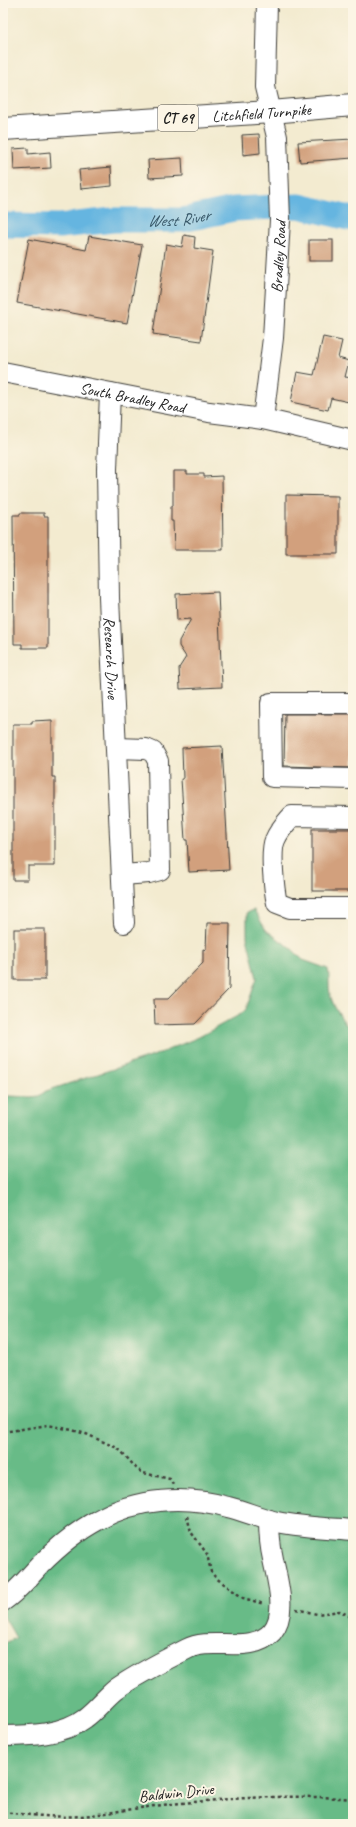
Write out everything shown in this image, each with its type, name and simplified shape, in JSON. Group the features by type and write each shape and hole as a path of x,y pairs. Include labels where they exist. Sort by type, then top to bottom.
{"main road":[{"name":"Litchfield Turnpike","path":"3,129 271,112 353,105"}],"street":[{"name":"Bradley Road","path":"263,419 273,338 280,220 277,138 265,87 267,3"},
{"name":"South Bradley Road","path":"3,372 209,412 263,419"},
{"name":"Research Drive","path":"110,393 106,469 109,598 124,923"},
{"path":"263,419 353,440"},
{"path":"353,703 271,703 272,777 353,779"},
{"path":"117,748 146,749 152,752 158,761 160,870 149,874 122,875"},
{"path":"353,817 292,816 280,829 274,841 274,887 277,903 290,908 353,908"},
{"path":"3,1601 72,1537 97,1520 121,1509 141,1504 179,1500 207,1502 269,1520 311,1527 353,1530"},
{"path":"3,1736 46,1733 76,1724 85,1718 115,1690 189,1648 202,1645 248,1643 262,1639 272,1632 278,1618 280,1590 269,1537 269,1520"}],"path":[{"path":"3,1432 48,1425 86,1434 115,1447 143,1473 172,1480 179,1500 186,1511 191,1532 207,1554 211,1572 216,1578 243,1598 259,1603 317,1614 340,1612 353,1618"},
{"name":"Baldwin Drive","path":"3,1812 53,1817 81,1816 170,1804 281,1796 353,1799"}],"green space":[{"path":"254,910 266,930 292,949 303,960 328,969 329,991 333,1003 342,1019 353,1031 353,1824 3,1824 3,1644 16,1638 3,1615 3,1097 39,1096 46,1091 153,1056 199,1037 241,1014 246,1009 257,978 247,937 247,912"}],"building":[{"path":"259,134 260,153 243,155 242,135"},
{"path":"353,139 353,158 300,162 298,142"},
{"path":"28,148 28,154 50,152 51,168 14,170 13,149"},
{"path":"182,158 183,176 149,178 148,160"},
{"path":"111,167 112,186 81,189 79,170"},
{"path":"184,235 195,237 194,248 213,251 201,341 153,334 166,244 182,247"},
{"path":"89,236 142,245 127,323 17,303 29,239 86,250"},
{"path":"309,240 333,240 333,261 309,261"},
{"path":"323,337 342,341 338,358 349,361 345,377 353,378 353,403 331,398 328,410 291,402 297,372 314,375"},
{"path":"173,471 187,471 187,474 204,474 204,477 222,476 223,550 174,550 173,521 171,521 171,506 173,506"},
{"path":"286,495 338,496 338,554 286,554"},
{"path":"20,513 44,513 44,516 48,516 48,648 22,648 22,644 14,644 13,515 20,515"},
{"path":"218,592 222,687 180,689 179,668 186,657 179,646 179,641 191,619 177,620 176,594"},
{"path":"285,714 353,714 353,768 284,766"},
{"path":"52,720 52,777 55,777 55,866 28,866 28,880 13,880 13,724 32,724 32,721"},
{"path":"222,746 229,870 189,872 187,840 185,840 181,779 183,779 182,748"},
{"path":"312,829 353,829 353,891 312,891"},
{"path":"207,923 230,923 229,989 195,1024 155,1025 154,999 168,999 203,963 203,949 206,950"},
{"path":"14,929 45,929 45,980 14,980"}],"waterway":[{"name":"West River","path":"3,225 60,226 113,220 182,220 234,209 299,206 353,219"}]}
